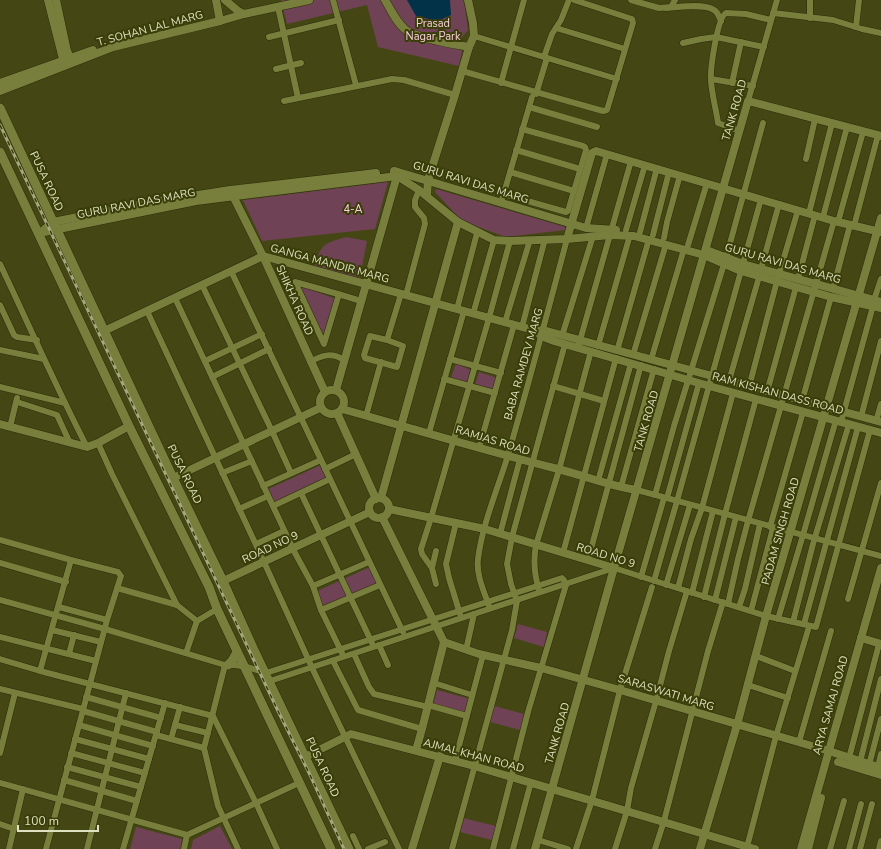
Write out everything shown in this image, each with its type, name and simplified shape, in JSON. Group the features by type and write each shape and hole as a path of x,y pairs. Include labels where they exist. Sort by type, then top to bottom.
{"main road":[{"name":"PUSA ROAD","path":"0,108 59,229 104,331 349,849"},
{"path":"0,152 129,426 209,587 217,610 331,849"},
{"path":"226,665 232,661 237,652"}],"street":[{"path":"48,0 67,62"},
{"path":"56,0 67,62"},
{"path":"216,0 220,18"},
{"path":"225,0 244,14"},
{"name":"T. SOHAN LAL MARG","path":"0,83 113,47 220,18 309,0"},
{"path":"333,0 356,85"},
{"path":"385,0 398,22 407,30 432,39 469,47"},
{"path":"427,196 428,180 456,95 469,47 474,36 468,0"},
{"path":"500,83 512,48 524,0"},
{"path":"501,203 522,129 546,58 552,34 561,20 569,0"},
{"path":"462,71 534,95 605,111 608,108 626,49 633,23 632,19 574,0"},
{"path":"631,0 659,8 693,6 711,9 717,13 721,21"},
{"path":"666,8 671,7 675,0"},
{"name":"TANK ROAD","path":"535,849 777,0"},
{"path":"810,0 810,18"},
{"path":"856,27 859,0"},
{"path":"278,7 298,98"},
{"path":"740,131 718,123 711,79 716,37 723,14 726,13 746,14 771,20"},
{"path":"773,13 833,20 881,33"},
{"path":"269,37 339,20"},
{"path":"556,28 626,49"},
{"path":"474,36 617,79"},
{"path":"683,44 716,37 764,47"},
{"path":"732,83 741,42"},
{"name":"T. SOHAN LAL MARG","path":"0,91 67,62"},
{"path":"276,69 301,63"},
{"path":"284,101 356,85 392,79 404,80 456,95"},
{"path":"711,79 753,86"},
{"path":"748,101 880,136 832,293 802,401"},
{"path":"529,107 597,127"},
{"path":"806,159 815,119"},
{"path":"655,495 674,426 725,261 763,123"},
{"path":"816,215 832,123"},
{"path":"767,392 816,215 848,128"},
{"path":"503,194 565,213 568,211 586,150 585,147 522,129"},
{"path":"655,849 664,821 708,651 726,603 780,405 863,132"},
{"path":"516,150 580,169"},
{"path":"567,239 592,153 596,151 852,226 879,231"},
{"path":"586,228 607,154"},
{"path":"579,344 631,161"},
{"path":"598,346 645,165"},
{"path":"640,232 657,168"},
{"name":"GURU RAVI DAS MARG","path":"59,229 195,195 388,171 428,180 586,228 651,237 705,252 742,268 877,304"},
{"path":"510,172 574,191"},
{"path":"563,553 616,355 669,172"},
{"path":"336,390 398,174"},
{"name":"GURU RAVI DAS MARG","path":"39,233 154,209 233,196 398,174 458,222 494,240 510,241 567,239 611,232"},
{"path":"598,481 665,241 667,222 676,196 680,175"},
{"path":"651,360 707,183"},
{"path":"387,340 404,295 426,224 424,218 414,204 419,190"},
{"name":"SHIKHA ROAD","path":"233,196 263,256 324,392"},
{"path":"576,849 592,800 620,690 677,501 760,199"},
{"path":"729,381 779,204"},
{"path":"749,387 778,277 798,210"},
{"name":"PADAM SINGH ROAD","path":"700,849 737,725 766,616 826,408 879,231 881,218"},
{"path":"320,408 320,398 324,392 336,390 341,394 344,400 340,411 356,454 379,498 388,503 389,509 387,514 382,517 374,516 370,512 370,504 379,498 402,426 458,222"},
{"name":"GURU RAVI DAS MARG","path":"628,233 640,232 651,237"},
{"path":"429,433 450,359 478,233"},
{"path":"452,849 512,630 517,601 507,564 512,537 593,236"},
{"path":"480,448 501,373 518,326 545,239"},
{"name":"BABA RAMDEV MARG","path":"489,606 479,576 478,559 485,529 508,455 540,333 567,239"},
{"path":"474,314 494,240"},
{"path":"505,322 530,240"},
{"path":"436,584 432,568 421,551 510,241"},
{"name":"GANGA MANDIR MARG","path":"104,331 263,256 505,322 564,340 579,344 598,346 616,355"},
{"path":"0,264 37,340 64,403 87,447"},
{"path":"231,271 405,637"},
{"path":"792,622 816,539 843,412 877,304 881,280"},
{"path":"339,294 324,344 295,282 339,294 361,301"},
{"path":"202,285 291,473"},
{"path":"175,298 292,548 313,586 321,610 344,657"},
{"path":"0,305 14,336 37,340"},
{"path":"147,311 312,667 399,849"},
{"path":"205,361 262,334"},
{"path":"372,336 387,340 403,346 398,366 396,367 364,356 369,337 372,336"},
{"path":"860,417 881,341"},
{"name":"GANGA MANDIR MARG","path":"579,344 591,351 632,359 651,360 672,370"},
{"path":"212,377 269,349"},
{"path":"0,350 44,359"},
{"path":"540,594 533,566 536,545 559,470 591,351"},
{"path":"310,362 328,355 339,357 344,360"},
{"path":"450,359 501,373"},
{"name":"GANGA MANDIR MARG","path":"632,359 641,365 654,369 672,370"},
{"path":"366,416 381,362"},
{"path":"588,560 641,365"},
{"path":"621,487 654,369"},
{"name":"RAM KISHAN DASS ROAD","path":"672,370 691,371 879,422"},
{"name":"RAM KISHAN DASS ROAD","path":"672,370 689,380 881,433"},
{"path":"444,379 495,393"},
{"path":"641,577 699,383"},
{"path":"553,386 604,401"},
{"path":"0,387 19,393 64,403"},
{"path":"10,427 19,393"},
{"path":"678,588 691,539 702,508 733,393"},
{"path":"704,597 724,514 756,399"},
{"path":"16,402 57,415 70,443"},
{"path":"879,422 881,404"},
{"path":"173,478 320,408"},
{"path":"320,408 328,414 340,411"},
{"name":"RAMJAS ROAD","path":"340,411 366,416 532,463 637,490"},
{"path":"751,611 771,527 803,412"},
{"path":"778,618 803,535 842,422"},
{"path":"0,424 87,447 98,443 129,426"},
{"path":"751,848 776,736 788,698 826,542 858,427"},
{"path":"838,545 870,430"},
{"path":"98,443 177,605"},
{"path":"325,469 356,454"},
{"path":"500,534 520,459"},
{"path":"263,486 321,460"},
{"path":"222,473 252,461"},
{"path":"273,506 330,479"},
{"path":"848,599 881,483"},
{"path":"637,490 791,533 881,556"},
{"path":"301,493 370,640 376,646 388,665"},
{"path":"239,509 268,496"},
{"path":"666,585 690,505"},
{"name":"ROAD NO 9","path":"389,509 485,529 614,568 641,577 653,584 678,588 806,627 816,627 838,545"},
{"path":"615,849 627,811 631,788 669,651 690,592 713,511"},
{"name":"ROAD NO 9","path":"223,581 370,512"},
{"path":"382,517 444,642 416,750"},
{"path":"715,600 736,517"},
{"path":"456,523 446,564 462,618"},
{"path":"739,607 748,578 760,524"},
{"path":"256,544 284,531"},
{"path":"0,540 118,572 120,576 46,849"},
{"path":"432,568 436,551"},
{"path":"40,671 71,560"},
{"path":"313,586 369,562"},
{"path":"0,563 66,582"},
{"path":"0,600 105,629 230,667 245,668 268,677 312,667 405,637 459,611 517,601 614,568"},
{"name":"ARYA SAMAJ ROAD","path":"801,849 831,756 881,568"},
{"path":"268,677 309,659 402,629 462,618 474,614 515,594 562,578 566,585 511,776 493,849"},
{"path":"321,610 380,585"},
{"path":"849,758 880,644 863,639 881,586"},
{"path":"117,588 177,605 197,621"},
{"path":"59,606 107,620"},
{"path":"186,654 197,621 217,610"},
{"path":"466,650 474,614"},
{"path":"52,630 101,642"},
{"path":"799,742 831,631"},
{"path":"69,654 74,635"},
{"path":"0,637 96,661"},
{"name":"SARASWATI MARG","path":"444,642 504,661 541,668 799,742 831,756 880,770"},
{"path":"354,654 369,687 374,694 467,716"},
{"path":"455,760 483,655"},
{"path":"756,656 795,671"},
{"path":"0,659 40,671 213,716 277,849"},
{"path":"333,660 358,710 422,729"},
{"path":"226,665 204,748 218,806 238,849"},
{"path":"860,762 881,678"},
{"path":"434,683 472,695"},
{"path":"748,685 788,698"},
{"path":"0,689 83,710 119,721 171,740 204,748"},
{"path":"0,752 3,726 15,693"},
{"path":"87,849 126,693"},
{"path":"86,697 161,718"},
{"path":"123,849 165,703"},
{"path":"171,740 180,707"},
{"path":"869,765 881,719"},
{"path":"79,725 153,746"},
{"path":"175,725 208,733"},
{"name":"AJMAL KHAN ROAD","path":"305,757 351,734 455,760 664,821 736,846 751,848"},
{"path":"75,739 149,760"},
{"path":"71,753 145,773"},
{"path":"880,770 881,754"},
{"path":"412,849 440,756"},
{"path":"808,849 831,756"},
{"name":"SARASWATI MARG","path":"831,756 849,758 880,770"},
{"path":"68,767 141,787"},
{"path":"64,780 137,801"},
{"path":"0,783 187,835 299,782"},
{"path":"513,849 531,782"},
{"path":"9,849 23,789"},
{"path":"830,849 844,801"},
{"path":"850,849 861,804"},
{"path":"860,849 872,804"},
{"path":"0,824 14,829"},
{"path":"184,849 187,835"},
{"path":"353,836 359,849"},
{"path":"538,840 568,849"},
{"path":"879,849 881,841"},
{"path":"368,849 385,842"}],"green space":[{"name":"Prasad Nagar Park","path":"281,0 464,0 468,30 462,37 462,51 459,66 378,47 367,5 287,24"},
{"name":"4-A","path":"388,182 375,229 262,241 243,200"},
{"path":"436,189 565,227 565,230 506,237 462,221 435,192"},
{"path":"346,237 367,241 359,282 314,267 319,253 324,246 332,241"},
{"path":"298,285 336,299 323,338"},
{"path":"456,363 470,370 466,386 450,381"},
{"path":"479,372 497,378 493,395 474,388"},
{"path":"321,465 329,483 274,508 266,490"},
{"path":"370,567 378,585 323,610 315,592"},
{"path":"518,624 547,632 544,647 514,638"},
{"path":"437,690 470,699 466,714 433,705"},
{"path":"494,706 524,714 520,730 490,722"},
{"path":"463,818 496,826 492,840 460,832"},
{"path":"220,826 232,849 191,849 193,840"},
{"path":"136,827 182,839 180,849 130,849"}],"water":[{"path":"407,0 450,0 451,15 438,21 416,16"}],"railway":[{"path":"0,125 344,849"}]}
